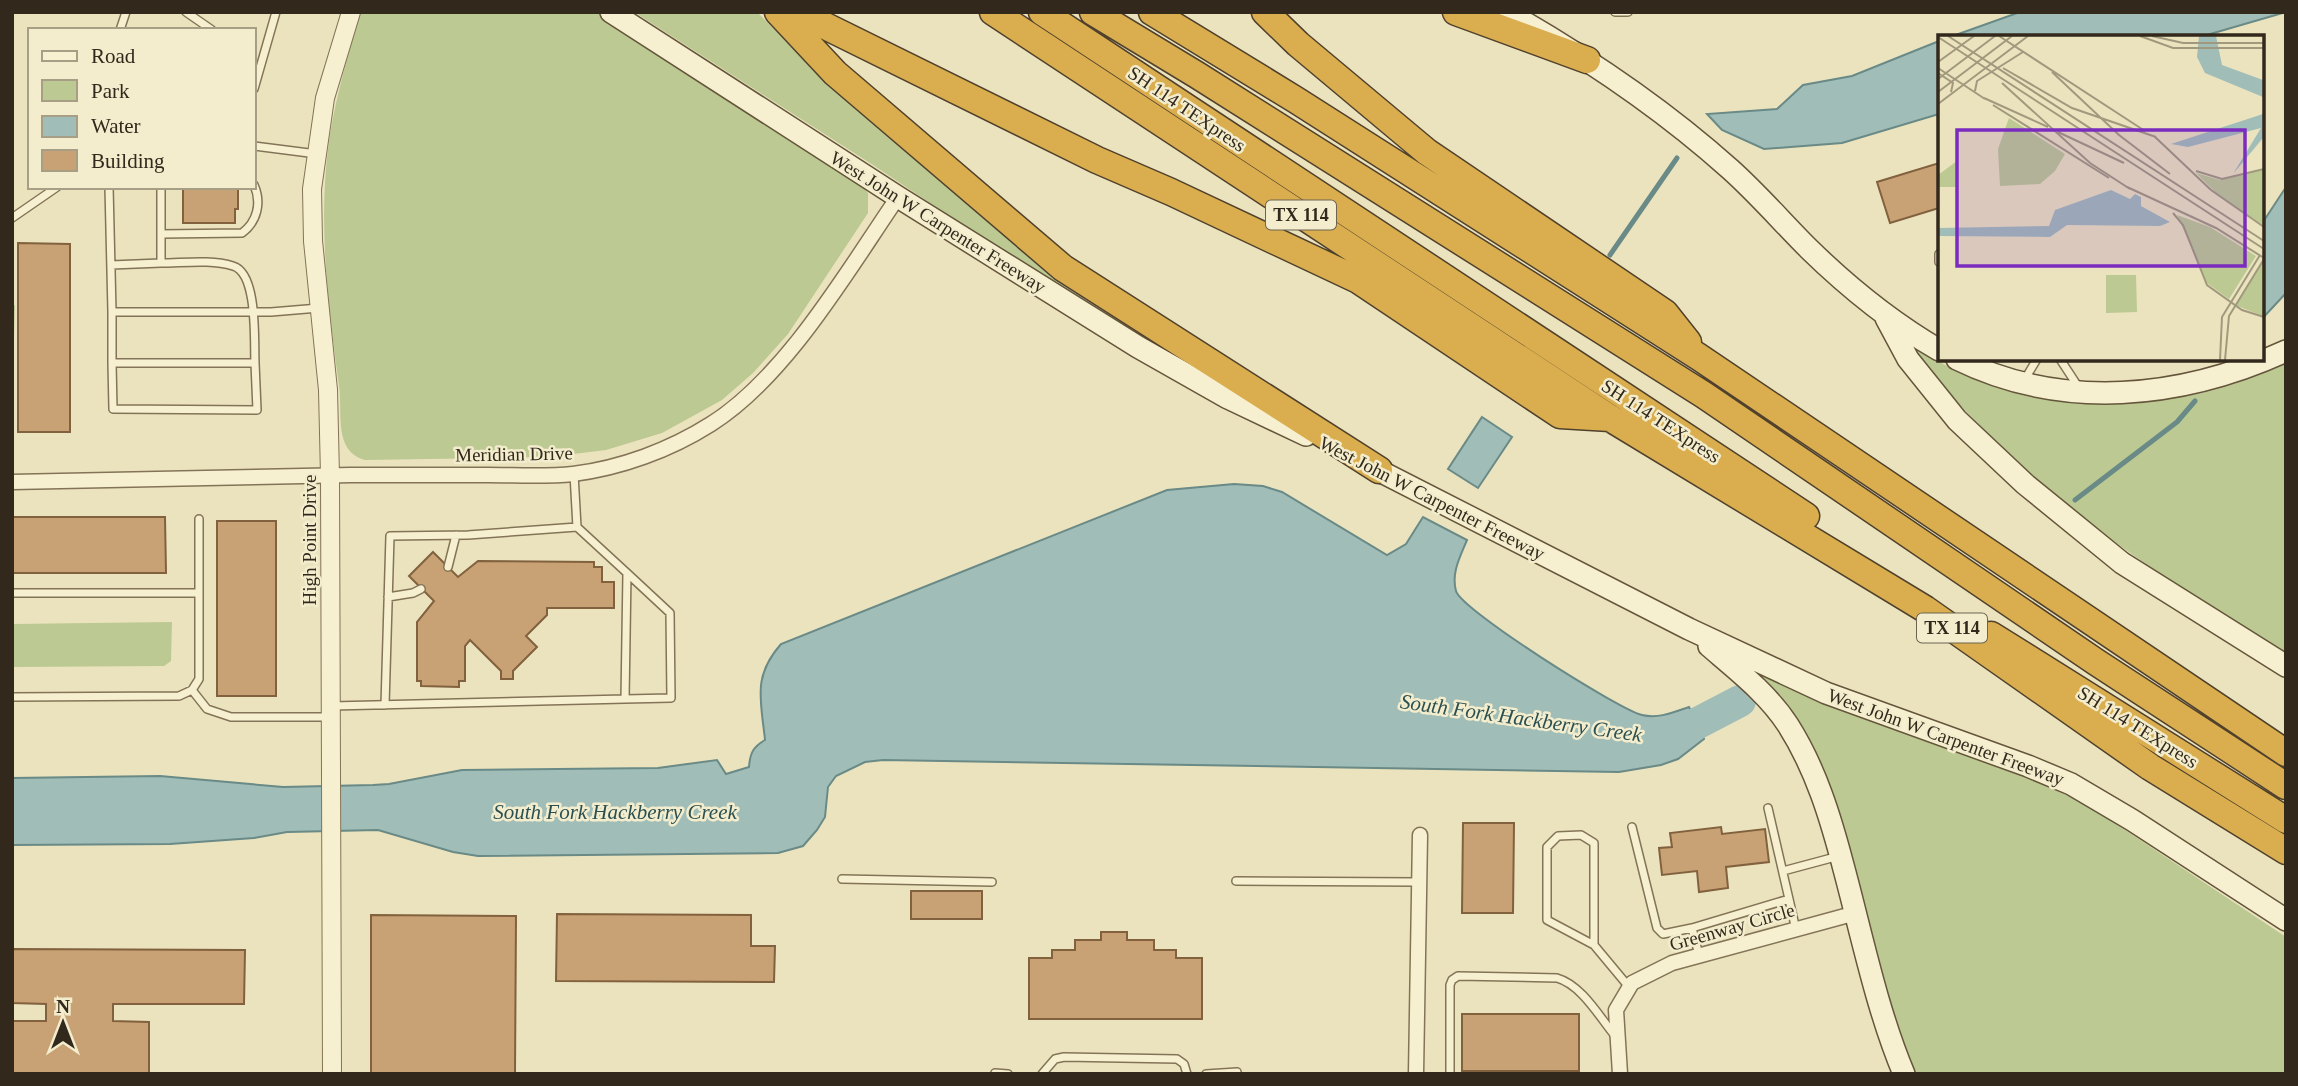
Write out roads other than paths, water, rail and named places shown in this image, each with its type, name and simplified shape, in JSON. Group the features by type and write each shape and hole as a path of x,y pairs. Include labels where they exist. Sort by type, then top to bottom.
{"highway":[{"path":"778,12 835,73 1063,268 1379,470"},
{"path":"797,12 1097,160 1358,280 1560,415 1610,418"},
{"name":"TX 114","path":"993,12 1610,418 1925,609 2150,767 2286,851"},
{"name":"SH 114 TEXpress","path":"1042,12 1872,560 2286,820"},
{"name":"SH 114 TEXpress","path":"1093,12 1704,395 2096,662 2286,786"},
{"path":"1152,12 1296,100 1699,357 2286,752"},
{"path":"1265,12 1298,44 1427,152 1665,313 1699,357"},
{"path":"1456,12 1587,60"}],"main road":[{"name":"West John W Carpenter Freeway","path":"611,12 898,197 1138,347 1228,398 1379,470 1689,629 1826,693 2071,784 2132,820 2286,920"},
{"path":"1515,16 1587,60 1713,154 1762,198 1817,257 1885,316 1938,349"},
{"path":"1885,316 1908,359 1957,420 2025,484 2122,563 2286,666"},
{"path":"1959,360 2024,382 2116,394 2197,384 2257,364 2286,351"},
{"path":"1689,629 1748,680 1787,724 1806,758 1829,813 1896,1055 1904,1074"}],"street":[{"name":"High Point Drive","path":"332,1074 330,476 328,390 312,189 325,98 351,12"},
{"name":"Meridian Drive","path":"12,482 574,474 636,460 673,446 713,423 755,390 818,312 898,197"},
{"path":"1416,1074 1420,835"},
{"name":"Greenway Circle","path":"1630,988 1632,982 1672,963 1856,913"},
{"path":"1620,1074 1616,1010 1630,988"}],"lane":[{"path":"186,12 209,28"},
{"path":"256,82 276,12"},
{"path":"1615,12 1628,12"},
{"path":"256,53 263,56"},
{"path":"256,146 317,154"},
{"path":"12,218 54,189"},
{"path":"109,189 113,409 257,410 253,312 251,293 244,274 235,266 161,262 111,265"},
{"path":"161,189 161,262"},
{"path":"161,234 242,233 256,217 255,189"},
{"path":"112,312 253,312 321,308"},
{"path":"2024,382 2036,360"},
{"path":"2061,360 2082,391"},
{"path":"112,363 255,363"},
{"path":"192,690 207,709 231,717 286,717 385,705 671,698 670,613 577,527 574,474"},
{"path":"12,697 179,696 192,690 199,679 199,519"},
{"path":"385,705 390,536 456,535 577,527"},
{"path":"448,567 456,535"},
{"path":"625,698 627,573"},
{"path":"388,597 421,589"},
{"path":"12,593 199,593"},
{"path":"1768,808 1796,930"},
{"path":"1632,827 1657,928 1663,934 1789,899"},
{"path":"1594,944 1594,843 1581,835 1558,836 1548,847 1548,919 1594,944 1630,988"},
{"path":"1783,872 1840,855"},
{"path":"842,879 992,882"},
{"path":"1236,881 1418,882"},
{"path":"1692,928 1699,956"},
{"path":"1450,1074 1450,985 1458,976 1557,978 1566,981 1575,987 1618,1040"},
{"path":"1042,1074 1055,1059 1064,1057 1177,1059 1184,1064 1187,1074"},
{"path":"1206,1074 1237,1072"},
{"path":"995,1073 1008,1074"}],"water":[{"path":"2020,12 2286,12 2207,35 1956,35"},
{"path":"1938,41 1938,114 1842,143 1764,149 1722,130 1707,114 1777,109 1803,85 1852,76"},
{"path":"2286,187 2286,293 2263,318 2263,222"},
{"path":"1482,417 1512,437 1478,488 1448,469"},
{"path":"1234,484 1263,486 1282,492 1387,555 1406,544 1423,517 1467,540 1455,578 1456,591 1464,602 1542,658 1627,709 1654,716 1689,707 1704,739 1678,759 1661,765 1619,772 883,760 865,762 836,776 828,787 825,817 803,846 778,853 478,856 453,852 378,830 287,832 254,838 170,844 12,845 12,778 160,776 283,787 373,785 462,770 658,768 717,760 726,774 749,767 753,751 765,740 761,701 762,678 781,644 1167,490"}],"waterway":[{"name":"South Fork Hackberry Creek","path":"1610,255 1677,158"},
{"name":"South Fork Hackberry Creek","path":"2075,500 2177,422 2195,401"},
{"name":"South Fork Hackberry Creek","path":"1659,737 1671,737 1740,701"}]}
